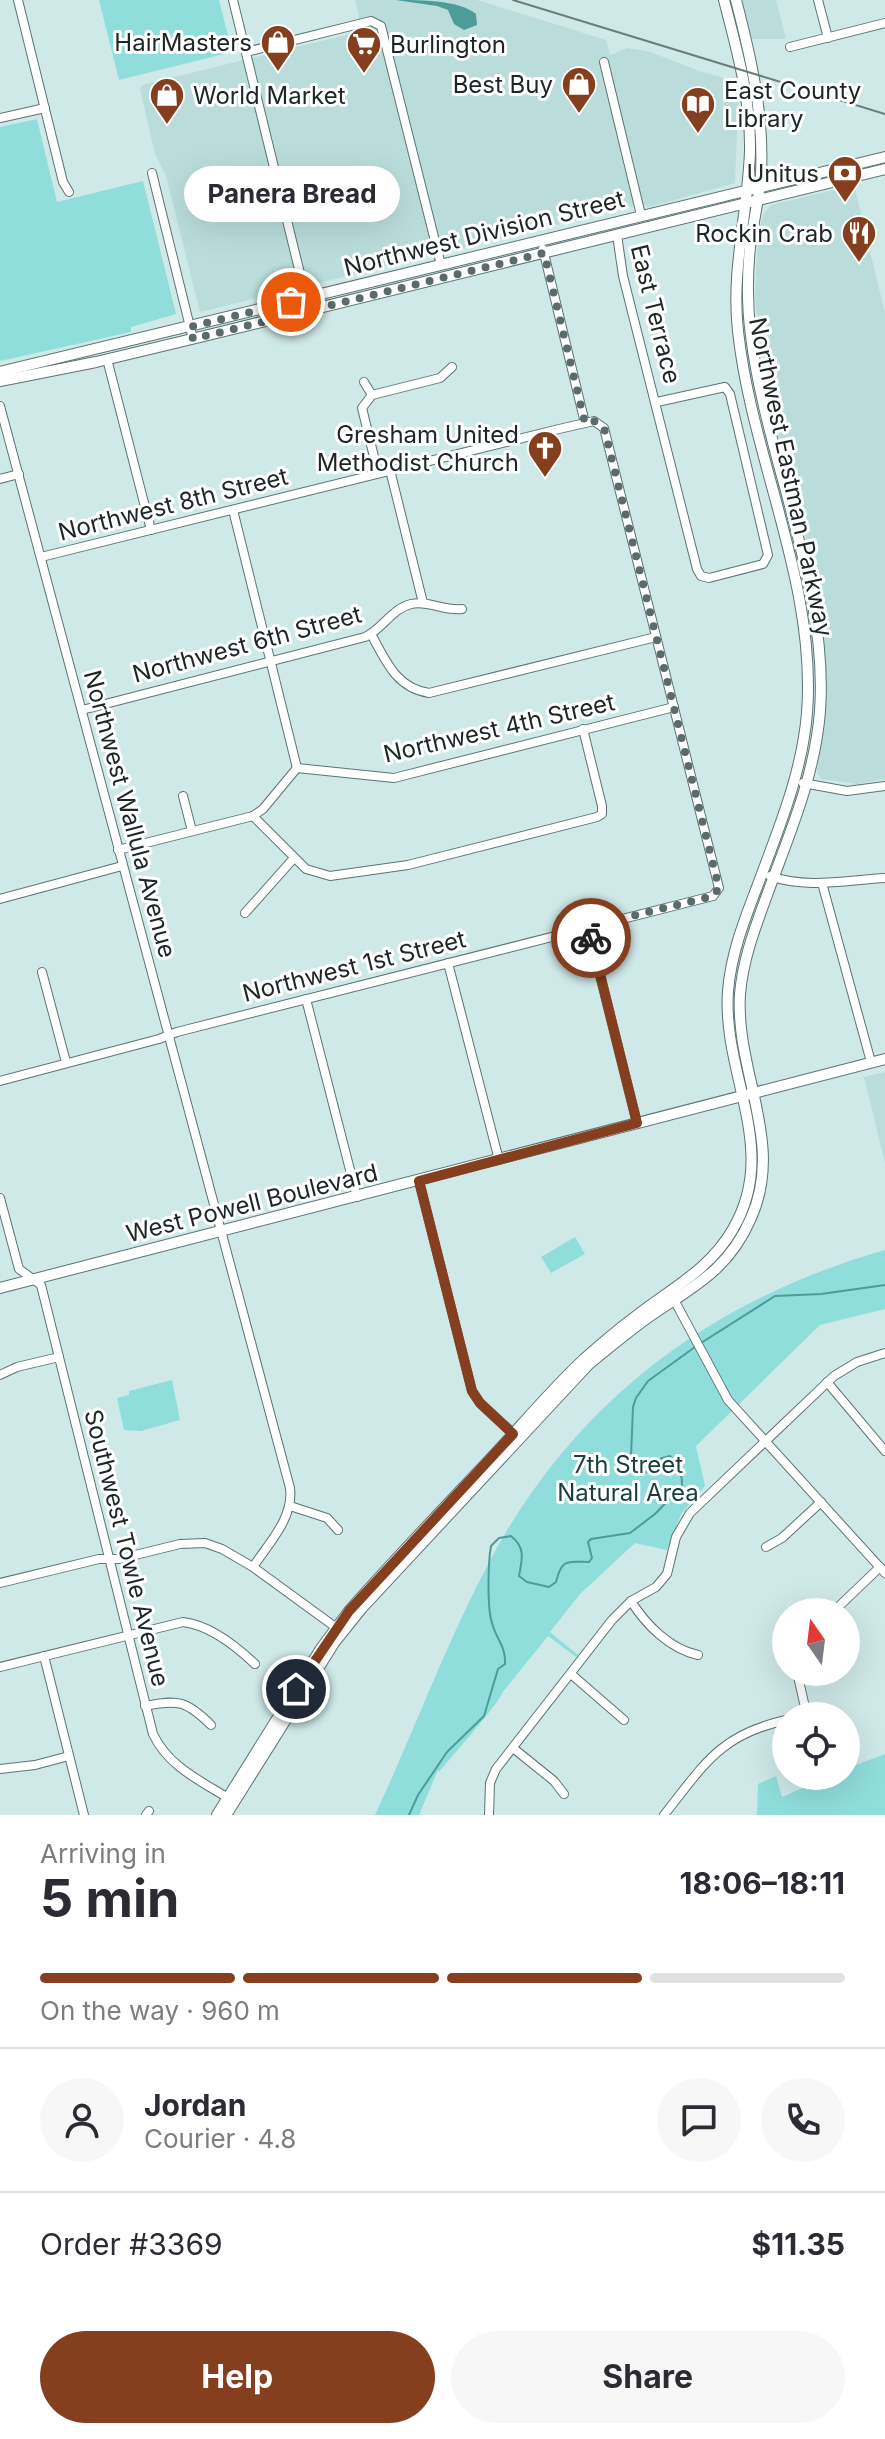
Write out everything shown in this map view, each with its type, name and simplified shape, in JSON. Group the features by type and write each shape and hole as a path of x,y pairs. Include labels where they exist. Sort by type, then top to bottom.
{"main road":[{"name":"Northwest Eastman Parkway","path":"672,1296 700,1284 725,1261 745,1232 755,1209 765,1161 762,1128 741,1032 740,995 748,947 795,780 807,711 807,642 738,334 736,272 750,149 746,98 724,0"},
{"name":"Northwest Eastman Parkway","path":"672,1296 717,1253 735,1226 750,1184 753,1152 730,1043 729,983 736,945 807,784 820,712 819,641 814,610 751,336 748,271 758,200 762,134 758,94 736,0"},
{"name":"Northwest Division Street","path":"0,372 885,157"},
{"name":"Northwest Division Street","path":"0,381 193,339 885,169"},
{"name":"West Powell Boulevard","path":"0,1288 885,1059"},
{"path":"217,1815 339,1630 585,1359 627,1323 672,1296"},
{"path":"226,1815 339,1630"},
{"path":"242,1788 255,1754"}],"street":[{"path":"18,0 63,182 69,192"},
{"path":"233,0 309,310"},
{"path":"818,0 828,38"},
{"path":"246,52 362,23 378,22 383,29 441,265"},
{"path":"790,47 885,23"},
{"path":"604,62 641,215"},
{"path":"0,118 45,108"},
{"path":"152,173 193,339"},
{"name":"East Terrace","path":"617,235 623,276 697,569 701,576 709,578 763,564 768,555 730,394 725,387 657,402"},
{"path":"543,240 590,422 604,428 674,707"},
{"path":"107,359 151,530"},
{"path":"378,473 363,416 365,400 372,395 440,378 452,367"},
{"path":"364,382 372,395"},
{"name":"Northwest Wallula Avenue","path":"0,406 290,1488 290,1506"},
{"name":"Northwest 8th Street","path":"41,557 590,422"},
{"path":"390,470 423,603 444,610 462,609"},
{"path":"0,479 19,474"},
{"path":"118,850 253,816 263,809 297,768 233,510"},
{"name":"Northwest 6th Street","path":"82,710 371,634 398,610 423,603"},
{"path":"371,634 398,679 413,689 429,693 656,637"},
{"name":"Northwest 4th Street","path":"297,768 394,778 674,707"},
{"name":"Northwest 1st Street","path":"0,1081 168,1034 713,896 719,891 674,707"},
{"path":"253,816 306,869 321,876 408,865 602,814 583,729"},
{"path":"795,780 847,791 885,786"},
{"path":"183,796 192,831"},
{"path":"245,913 294,858"},
{"path":"0,899 122,866"},
{"path":"768,875 794,882 822,883 885,878"},
{"path":"822,883 871,1062"},
{"path":"588,927 637,1123"},
{"path":"448,963 499,1160"},
{"path":"42,972 66,1062"},
{"path":"306,999 357,1197"},
{"path":"419,1181 472,1391 480,1403 516,1436"},
{"name":"Southwest Towle Avenue","path":"0,1198 19,1269 41,1285 156,1740 169,1758 228,1798"},
{"path":"672,1296 728,1400 882,1570 849,1598"},
{"path":"489,1815 488,1795 496,1769 612,1620 631,1601 656,1587 667,1574 676,1537 690,1513 827,1382 857,1362 885,1353"},
{"path":"0,1375 17,1367 59,1357"},
{"path":"827,1382 885,1451"},
{"path":"766,1547 782,1538 821,1502"},
{"path":"253,1567 285,1519 290,1506 327,1518 338,1530"},
{"path":"0,1583 99,1559 180,1544 205,1543 253,1567 339,1630"},
{"path":"631,1601 657,1633 677,1647 698,1655"},
{"path":"0,1667 174,1623 192,1623 218,1636 255,1664"},
{"path":"44,1656 84,1815"},
{"path":"571,1674 624,1720"},
{"path":"145,1706 173,1701 181,1703 197,1711 211,1725"},
{"path":"664,1815 719,1748 748,1730 772,1724"},
{"path":"513,1748 554,1781 564,1794"},
{"path":"0,1769 35,1765 69,1756"}],"shaded area":[{"path":"355,0 477,0 606,40 610,55 627,48 648,51 699,71 739,82 735,183 649,207 642,204 200,312 166,176 155,154 140,89 142,85 362,31"},
{"path":"396,0 460,6 476,14 477,25 464,30 454,24 448,10"},
{"path":"742,0 776,0 786,39 752,39"},
{"path":"854,185 885,313 885,779 857,784 821,779 817,771 825,719 824,636 795,484 786,467 758,335 755,292 758,234 763,215 771,205"},
{"path":"885,1072 885,1163 864,1077"}],"green space":[{"path":"99,0 219,0 232,52 119,80"},
{"path":"37,119 57,202 143,181 176,314 131,327 131,332 0,361 0,127"},
{"path":"575,1237 585,1254 551,1273 541,1257"},
{"name":"7th Street Natural Area","path":"885,1250 885,1309 820,1325 696,1446 705,1486 681,1514 667,1550 635,1543 580,1594 550,1632 578,1655 576,1657 548,1636 484,1718 438,1770 419,1815 375,1815 450,1644 499,1544 534,1490 573,1441 615,1397 662,1358 712,1324 766,1295 824,1270"},
{"path":"172,1380 180,1420 141,1431 124,1430 117,1398 129,1395 129,1391"},
{"path":"885,1754 885,1815 757,1815 758,1784 772,1778 772,1790 780,1790 782,1797 798,1790 860,1790 860,1764"}],"waterway":[{"path":"701,1343 775,1296 821,1294 885,1285"},
{"path":"409,1815 418,1795 447,1752 484,1716 498,1669 505,1664 504,1652 490,1616 488,1585 491,1546 499,1538 511,1536 521,1549 519,1576 527,1582 549,1587 556,1582 566,1563 589,1562 592,1558 588,1542 591,1539 630,1533 655,1514 682,1486 681,1473 670,1456 662,1458 643,1475 636,1473 631,1457 633,1407 648,1381 695,1347"}],"tram line":[{"path":"513,0 885,114"}],"way so far":[{"path":"291,302 190,327 193,339 544,253 585,423 594,421 604,428 719,888 713,896 588,927 591,938"}],"place":[{"name":"HairMasters","path":"278,73"},
{"name":"Burlington","path":"364,75"},
{"name":"Best Buy","path":"579,115"},
{"name":"World Market","path":"167,126"},
{"name":"East County Library","path":"698,135"},
{"name":"Unitus","path":"845,204"},
{"name":"Rockin Crab","path":"859,264"},
{"name":"Panera Bread","path":"291,302"},
{"name":"Gresham United Methodist Church","path":"545,479"}],"route":[{"path":"296,1689 349,1611 513,1434 480,1403 472,1391 419,1181 637,1123 591,938"}]}
